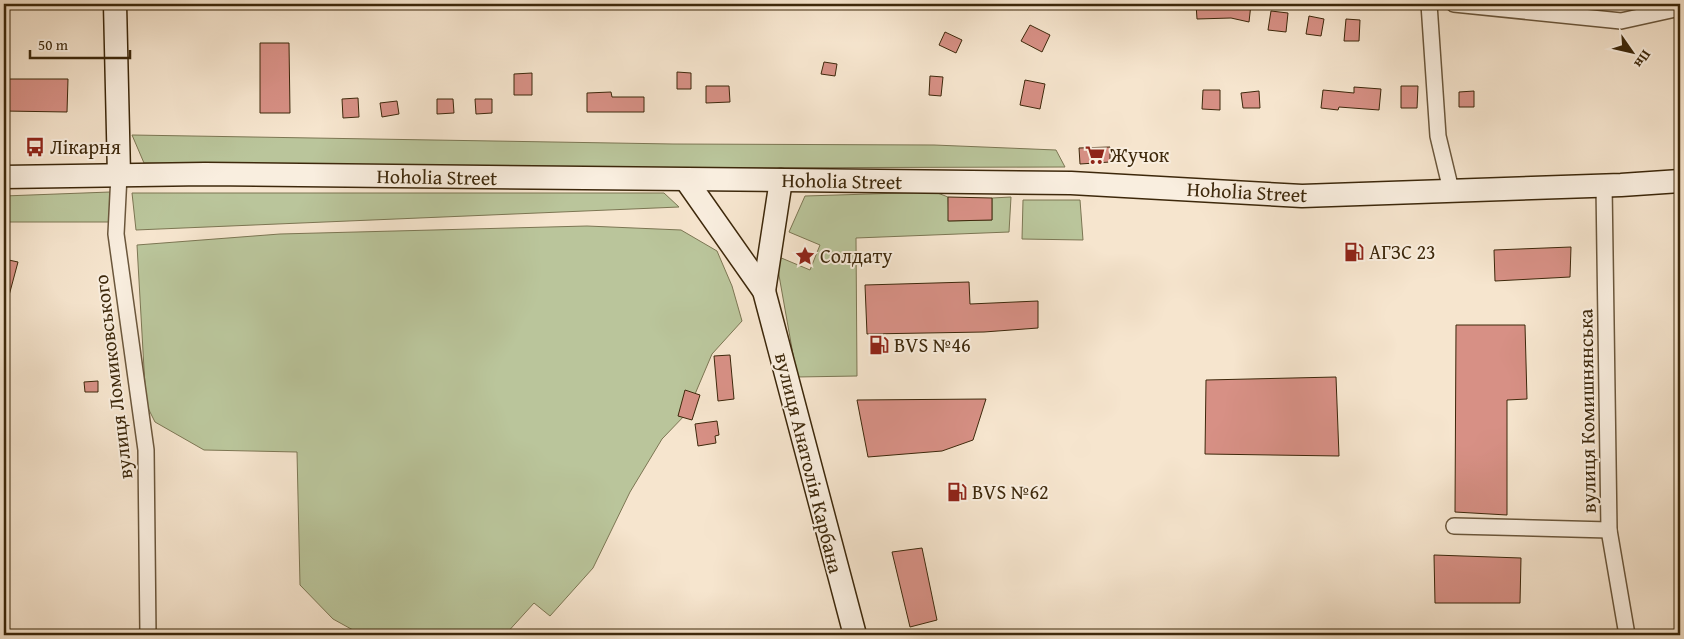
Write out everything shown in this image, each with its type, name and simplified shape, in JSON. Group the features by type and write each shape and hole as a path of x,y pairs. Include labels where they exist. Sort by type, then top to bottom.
{"street":[{"path":"115,4 119,175"},
{"path":"1430,4 1438,136 1451,190"},
{"path":"1454,4 1621,21 1680,8"},
{"name":"Hoholia Street","path":"4,177 205,174 1071,183 1302,196 1680,181"},
{"name":"вулиця Ломиковського","path":"119,175 116,234 146,450 148,635"},
{"path":"686,180 764,291"},
{"path":"764,291 782,180"},
{"name":"вулиця Комишнянська","path":"1604,185 1609,530 1629,635"},
{"name":"вулиця Анатолія Карбана","path":"764,291 855,635"},
{"path":"1454,526 1609,530"}],"green space":[{"path":"132,135 673,144 934,145 1056,150 1065,167 673,168 144,163"},
{"path":"110,192 109,222 4,222 4,196"},
{"path":"935,192 948,197 949,221 992,220 992,198 1011,197 1009,232 856,238 857,376 797,377 777,264 779,257 810,270 820,245 789,232 805,196"},
{"path":"132,193 664,193 679,207 136,230"},
{"path":"1023,200 1080,200 1083,240 1022,239"},
{"path":"587,226 681,230 717,251 732,286 742,321 712,354 687,413 662,439 630,492 593,568 550,616 534,603 505,635 362,635 333,619 300,585 297,452 204,450 155,422 146,404 137,245 280,234"}],"building":[{"path":"1196,4 1251,4 1249,22 1231,18 1197,19"},
{"path":"1271,11 1288,13 1286,32 1268,30"},
{"path":"1309,16 1324,19 1321,36 1306,34"},
{"path":"1346,19 1360,20 1359,41 1344,41"},
{"path":"1030,25 1050,35 1042,52 1021,41"},
{"path":"945,32 962,40 956,53 939,45"},
{"path":"260,43 289,43 290,113 260,113"},
{"path":"824,62 837,64 835,76 821,74"},
{"path":"677,72 691,73 691,89 677,89"},
{"path":"532,73 532,95 514,95 514,74"},
{"path":"930,76 943,77 941,96 929,95"},
{"path":"4,79 68,79 67,112 4,111"},
{"path":"1025,80 1045,84 1040,109 1020,105"},
{"path":"706,86 729,86 730,102 706,103"},
{"path":"1401,86 1418,86 1417,108 1401,108"},
{"path":"1354,87 1381,89 1379,110 1339,107 1338,110 1321,108 1323,90 1354,93"},
{"path":"1203,90 1220,90 1220,110 1202,109"},
{"path":"1259,91 1260,108 1243,108 1241,93"},
{"path":"1474,91 1474,107 1459,107 1459,92"},
{"path":"611,92 612,97 644,97 644,112 587,112 587,93"},
{"path":"358,98 359,117 343,118 342,99"},
{"path":"437,99 453,99 454,113 437,114"},
{"path":"475,99 492,99 492,113 476,114"},
{"path":"397,101 399,114 382,117 380,103"},
{"name":"Жучок","path":"1110,147 1110,162 1080,164 1079,148"},
{"path":"948,197 992,198 992,220 948,221"},
{"path":"1571,247 1570,277 1495,281 1494,250"},
{"path":"4,259 18,262 7,303 4,303"},
{"path":"969,282 970,304 1038,301 1038,328 984,332 867,334 865,285"},
{"path":"1456,325 1525,325 1527,399 1507,400 1507,515 1455,512"},
{"path":"730,355 734,399 718,401 714,356"},
{"path":"1336,377 1339,456 1205,454 1206,380"},
{"path":"98,381 98,392 85,392 84,382"},
{"path":"685,390 700,395 692,420 678,416"},
{"path":"986,399 973,440 942,451 868,457 857,400"},
{"path":"717,421 719,435 715,436 716,443 698,446 695,424"},
{"path":"922,548 937,620 910,627 892,552"},
{"path":"1434,555 1521,558 1520,603 1435,603"}],"place":[{"name":"Лікарня","path":"35,147"},
{"name":"Жучок","path":"1095,155"},
{"name":"АГЗС 23","path":"1354,252"},
{"name":"Солдату","path":"805,256"},
{"name":"BVS №46","path":"879,345"},
{"name":"BVS №62","path":"957,492"}]}
